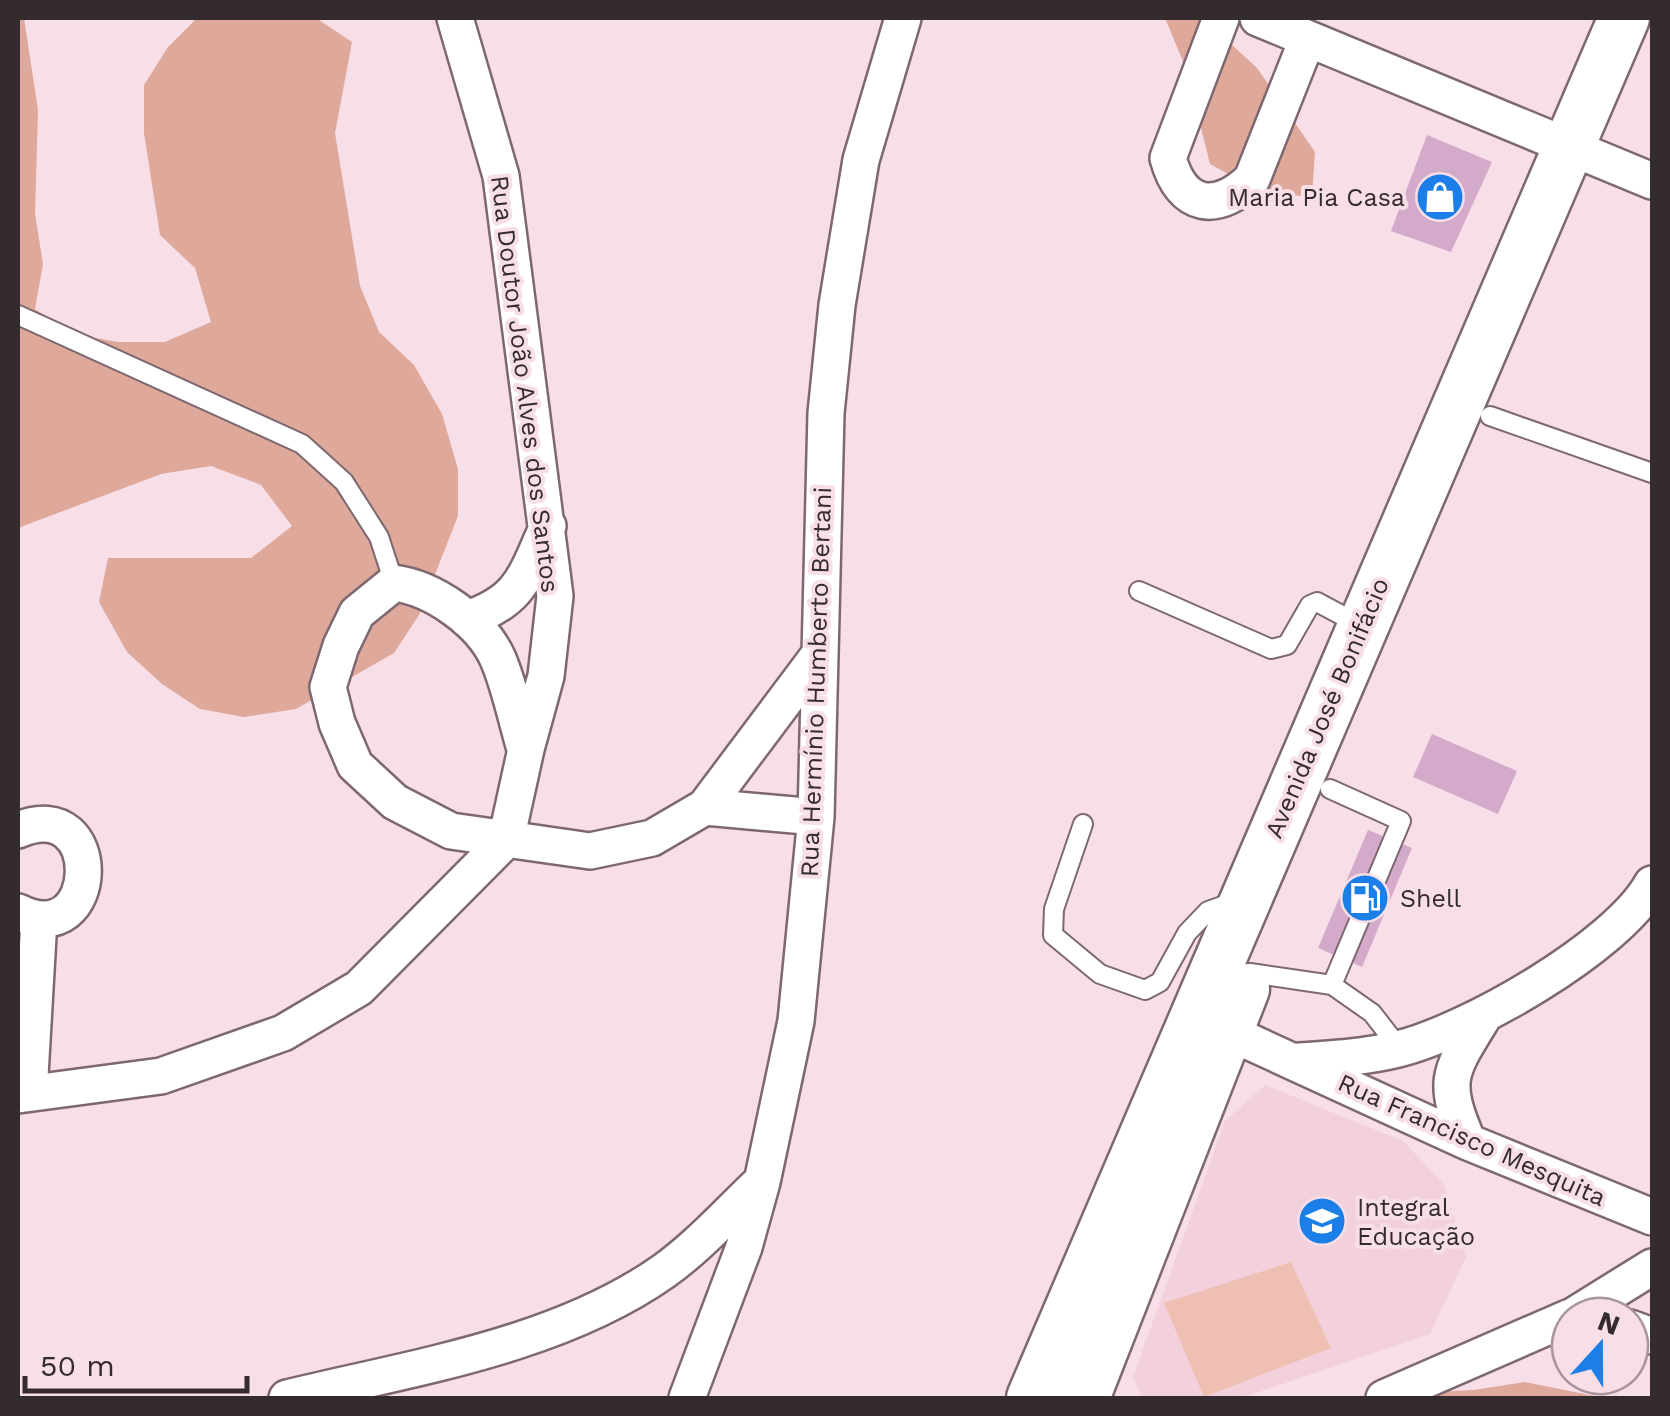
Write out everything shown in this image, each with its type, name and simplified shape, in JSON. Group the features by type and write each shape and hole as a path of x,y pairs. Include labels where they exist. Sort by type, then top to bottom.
{"main road":[{"name":"Avenida José Bonifácio","path":"1084,1398 1226,1031 1490,416 1584,152 1624,18"},
{"name":"Avenida José Bonifácio","path":"1032,1398 1362,626 1584,152 1652,36"}],"street":[{"name":"Rua Doutor João Alves dos Santos","path":"455,18 501,176 555,596 546,676 506,840"},
{"name":"Rua Hermínio Humberto Bertani","path":"687,1398 744,1247 796,1021 816,817 826,413 837,305 861,160 903,18"},
{"path":"1221,18 1168,158 1174,179 1191,197 1213,203 1235,195 1252,179 1308,40"},
{"path":"1258,18 1652,182"},
{"path":"467,619 511,597 548,525"},
{"path":"526,750 497,656 467,619 415,586 394,583 357,613 328,687 336,722 355,765 395,802 451,831 590,851 652,838 705,807 819,655"},
{"path":"705,807 816,817"},
{"path":"18,830 37,824 67,833 84,856 86,871 78,899 55,916 28,916 23,1094 161,1076 283,1033 359,988 506,840"},
{"path":"1293,1061 1400,1049 1482,1018 1599,942 1652,884"},
{"path":"1468,1142 1452,1104 1450,1080 1457,1058 1482,1018"},
{"name":"Rua Francisco Mesquita","path":"1226,1031 1468,1142 1652,1218"},
{"path":"287,1398 502,1346 579,1316 666,1270 762,1182"},
{"path":"1608,1296 1652,1266"},
{"path":"1384,1398 1550,1328"}],"lane":[{"path":"18,315 302,444 344,482 379,537 394,583"},
{"path":"1490,416 1652,473"},
{"path":"1139,590 1271,649 1280,650 1287,645 1310,606 1317,602 1362,626"},
{"path":"1330,789 1401,821 1332,985"},
{"path":"1084,824 1054,909 1052,935 1100,974 1145,990 1160,982 1187,933 1208,911 1246,898"},
{"path":"1250,973 1332,985 1372,1012 1400,1049"}],"shaded area":[{"path":"18,18 24,18 38,110 35,214 43,264 35,309 73,334 118,342 165,342 211,322 195,268 160,235 144,133 144,85 168,47 197,18 316,18 352,42 335,133 360,286 379,332 414,365 442,414 458,469 458,516 419,615 394,653 296,709 244,717 200,709 162,684 127,652 99,602 108,558 251,558 292,526 261,485 211,466 161,474 18,528"},
{"path":"1165,18 1203,18 1257,68 1315,152 1312,197 1261,192 1210,164 1187,71"},
{"name":"Integral Educação","path":"1265,1085 1403,1141 1444,1184 1466,1257 1430,1334 1241,1398 1142,1398 1133,1377 1225,1121"},
{"path":"1291,1262 1331,1348 1204,1397 1164,1303"},
{"path":"1525,1382 1550,1387 1550,1396 1604,1398 1363,1398"}],"building":[{"name":"Maria Pia Casa","path":"1427,135 1492,162 1451,252 1391,231"},
{"path":"1432,734 1517,771 1498,814 1413,777"},
{"name":"Shell","path":"1368,830 1412,848 1362,967 1318,948"}],"place":[{"name":"Maria Pia Casa","path":"1440,197"},
{"name":"Shell","path":"1365,898"},
{"name":"Integral Educação","path":"1322,1221"}]}
